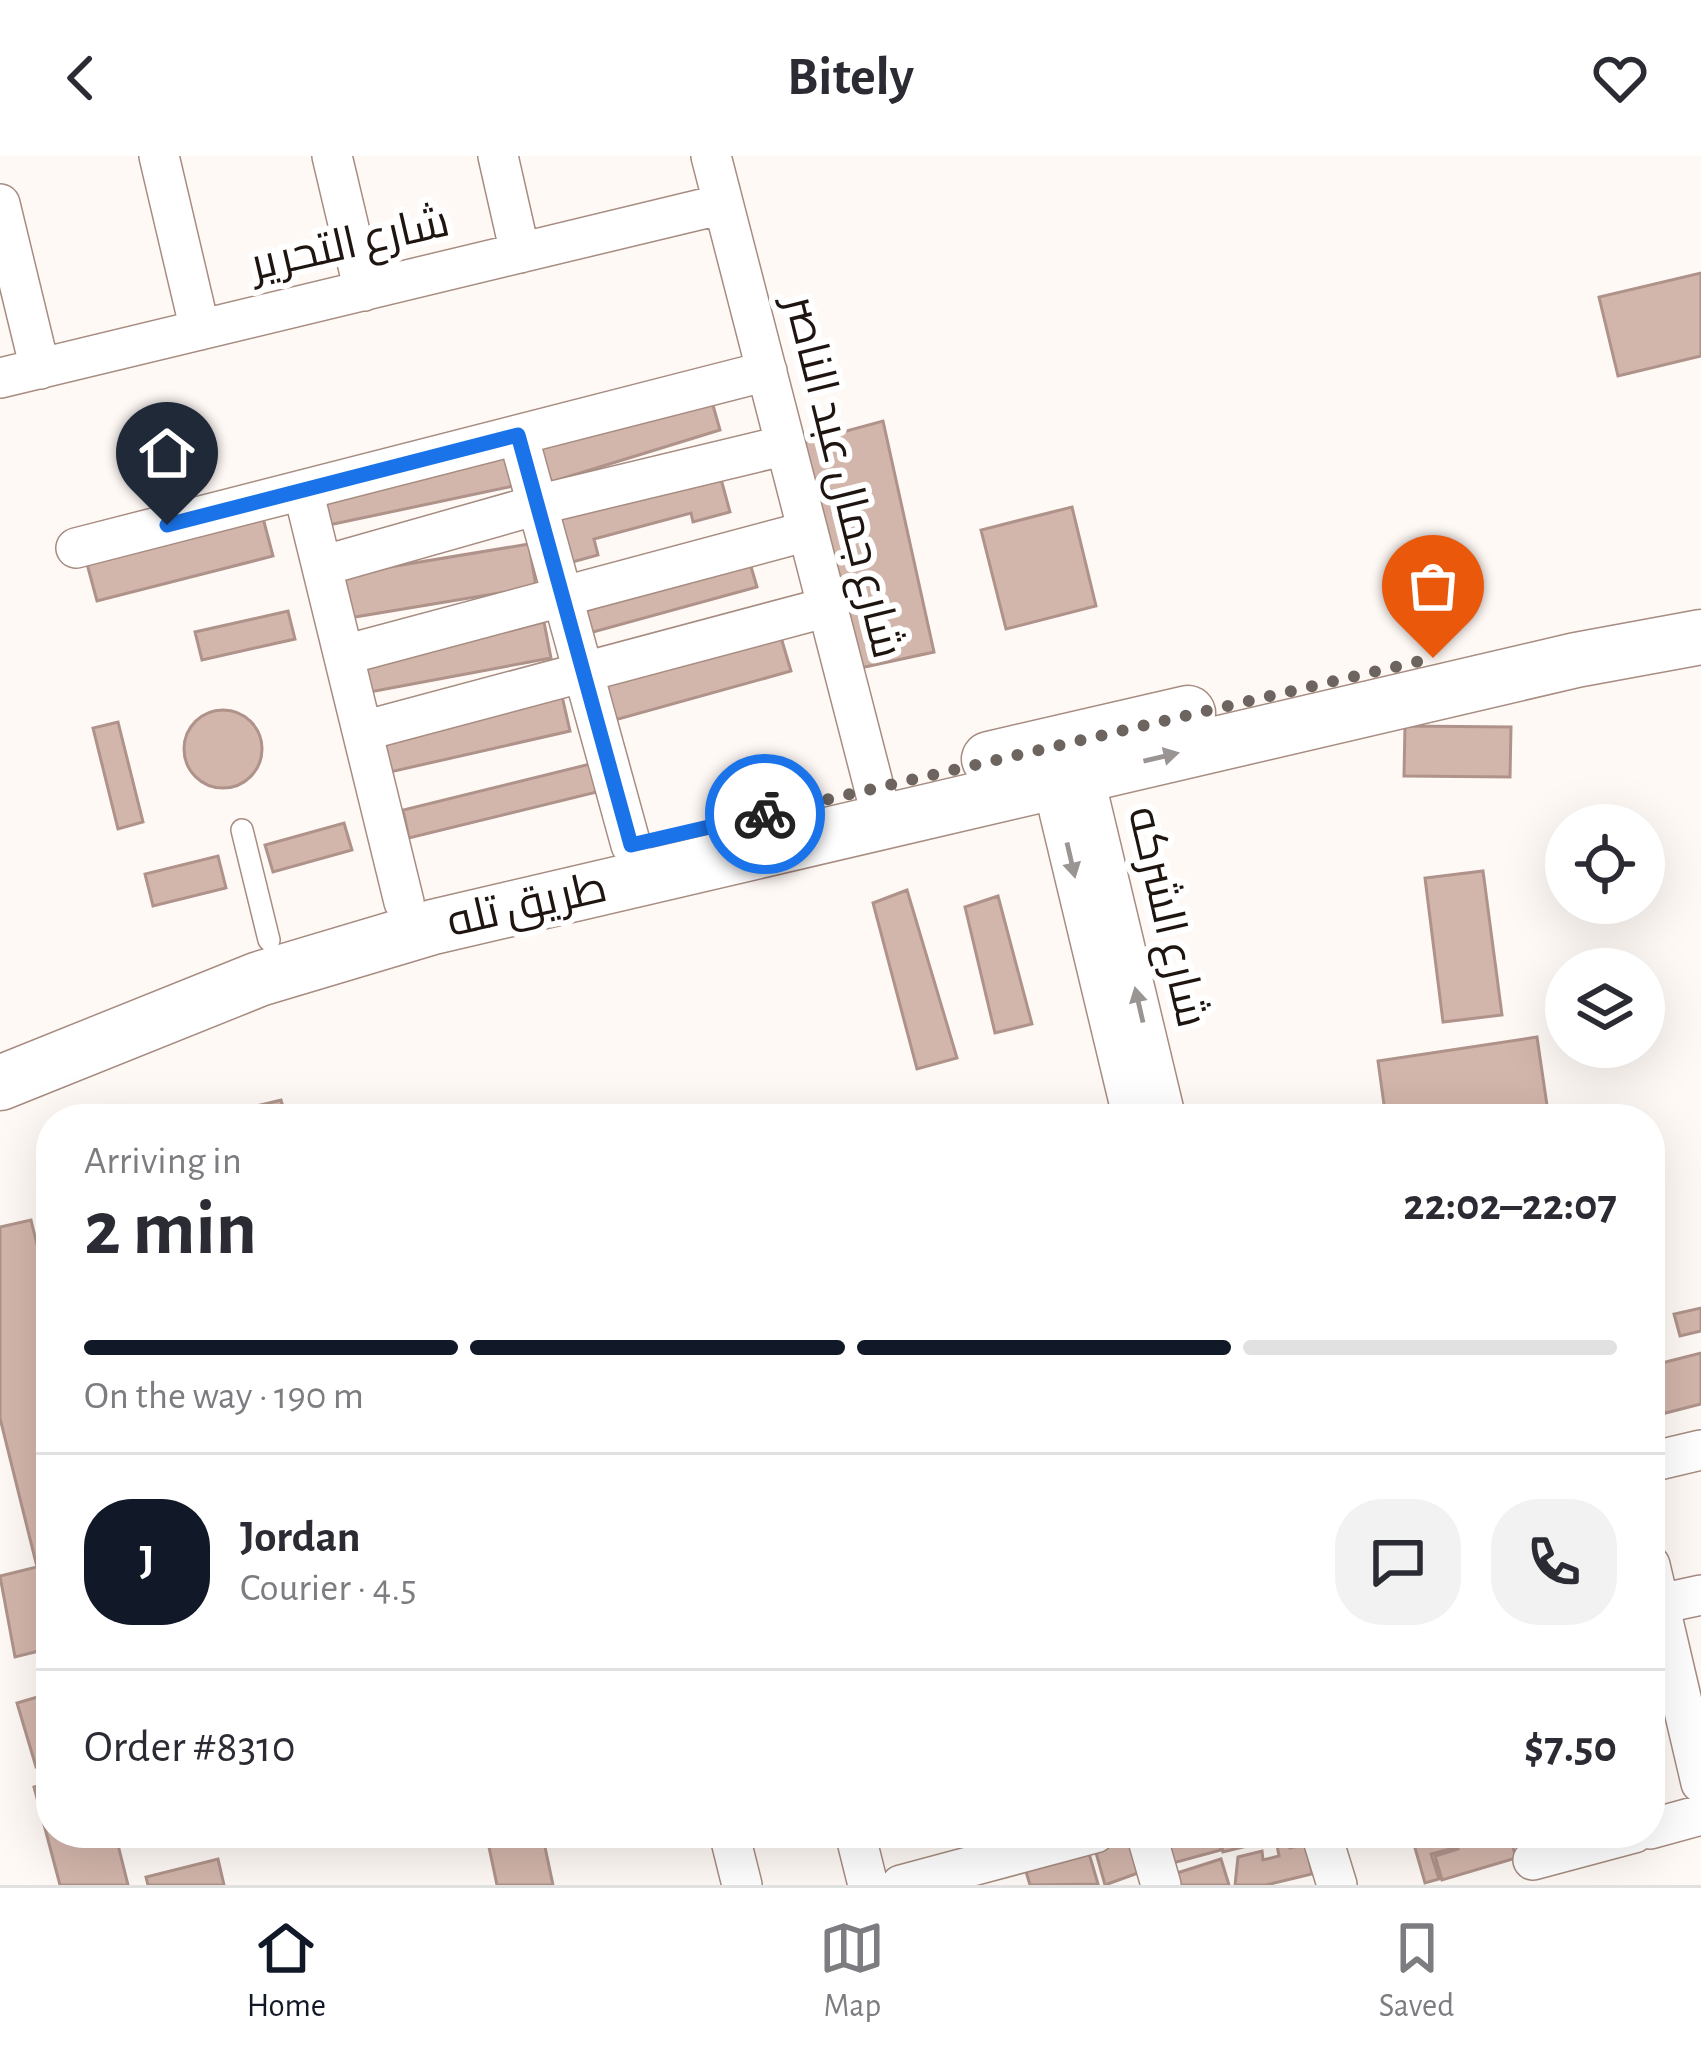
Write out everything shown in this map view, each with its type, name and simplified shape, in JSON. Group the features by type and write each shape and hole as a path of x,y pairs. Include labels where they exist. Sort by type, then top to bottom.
{"main road":[{"name":"طريق تله","path":"0,1083 188,1005 351,951 879,805 1618,616 1701,603"},
{"name":"طريق تله","path":"1064,760 1701,637"},
{"name":"طريق تله","path":"0,1048 146,984 269,940 404,902 631,845 879,805"}],"street":[{"path":"159,156 200,330"},
{"path":"332,156 364,291"},
{"path":"498,156 520,253"},
{"name":"شارع جمال عبد الناصر","path":"711,156 782,446 879,805"},
{"path":"0,204 40,368"},
{"name":"شارع التحرير","path":"0,378 723,204"},
{"path":"76,548 766,371"},
{"path":"518,435 631,845"},
{"path":"322,566 537,505 782,446"},
{"path":"303,490 404,902"},
{"path":"344,656 808,532"},
{"path":"363,731 828,607"},
{"name":"شارع الشركه","path":"1064,760 1130,1104"},
{"name":"شارع الشركه","path":"1064,760 1162,1104"},
{"path":"1665,1458 1701,1450"},
{"path":"1665,1593 1701,1595"},
{"path":"1665,1640 1701,1783"},
{"path":"1665,1824 1701,1815"},
{"path":"733,1848 742,1885"},
{"path":"859,1848 868,1885"},
{"path":"901,1885 1045,1848"},
{"path":"1150,1848 1161,1885"},
{"path":"1326,1848 1337,1885"},
{"path":"1533,1859 1576,1848"}],"lane":[{"path":"242,830 269,940"}],"building":[{"path":"1701,273 1701,356 1618,376 1599,297"},
{"path":"709,391 720,430 551,482 539,442"},
{"path":"883,421 934,652 842,672 798,444"},
{"path":"511,450 518,485 329,525 321,491"},
{"path":"718,468 730,512 693,522 691,513 594,539 598,555 569,563 555,511"},
{"path":"1072,507 1096,606 1006,629 981,530"},
{"path":"263,518 273,556 97,601 87,564"},
{"path":"529,544 536,587 343,619 335,576"},
{"path":"747,553 757,587 586,634 577,599"},
{"path":"288,611 295,639 202,660 195,632"},
{"path":"544,622 551,658 359,694 352,658"},
{"path":"780,634 791,671 615,720 605,684"},
{"path":"562,696 570,731 390,772 383,737"},
{"path":"223,710 251,721 262,749 251,777 223,788 195,777 184,749 195,721"},
{"path":"118,722 143,822 118,829 93,728"},
{"path":"1405,726 1511,727 1510,777 1404,776"},
{"path":"590,764 597,792 409,838 403,810"},
{"path":"344,823 352,850 273,872 265,845"},
{"path":"218,856 226,888 153,906 145,874"},
{"path":"1483,871 1502,1015 1443,1022 1425,878"},
{"path":"907,890 957,1058 917,1069 873,903"},
{"path":"998,896 1032,1024 995,1033 965,907"},
{"path":"1537,1037 1547,1104 1384,1104 1378,1061"},
{"path":"31,1220 36,1240 36,1563 0,1418 0,1227"},
{"path":"1701,1308 1701,1331 1680,1336 1674,1314"},
{"path":"1701,1353 1701,1404 1665,1413 1665,1362"},
{"path":"36,1567 36,1652 15,1657 0,1576"},
{"path":"36,1697 36,1767 17,1703"},
{"path":"50,1848 119,1848 128,1885 60,1885"},
{"path":"489,1848 545,1848 553,1885 497,1885"},
{"path":"1057,1848 1087,1848 1098,1884 1030,1885 1022,1858"},
{"path":"1095,1848 1143,1848 1149,1869 1105,1885"},
{"path":"1169,1848 1221,1850 1173,1863"},
{"path":"1278,1848 1307,1848 1312,1874 1266,1885 1235,1885 1238,1857 1262,1851 1263,1860 1279,1856"},
{"path":"1415,1848 1454,1848 1431,1854 1439,1879 1425,1883"},
{"path":"1513,1848 1516,1858 1442,1880 1435,1856 1458,1849"},
{"path":"218,1859 224,1885 148,1885 146,1877"},
{"path":"1221,1859 1229,1885 1178,1885 1174,1874"}],"way so far":[{"path":"765,814 1433,658"}],"route":[{"path":"167,525 518,435 631,845 765,814"}]}
